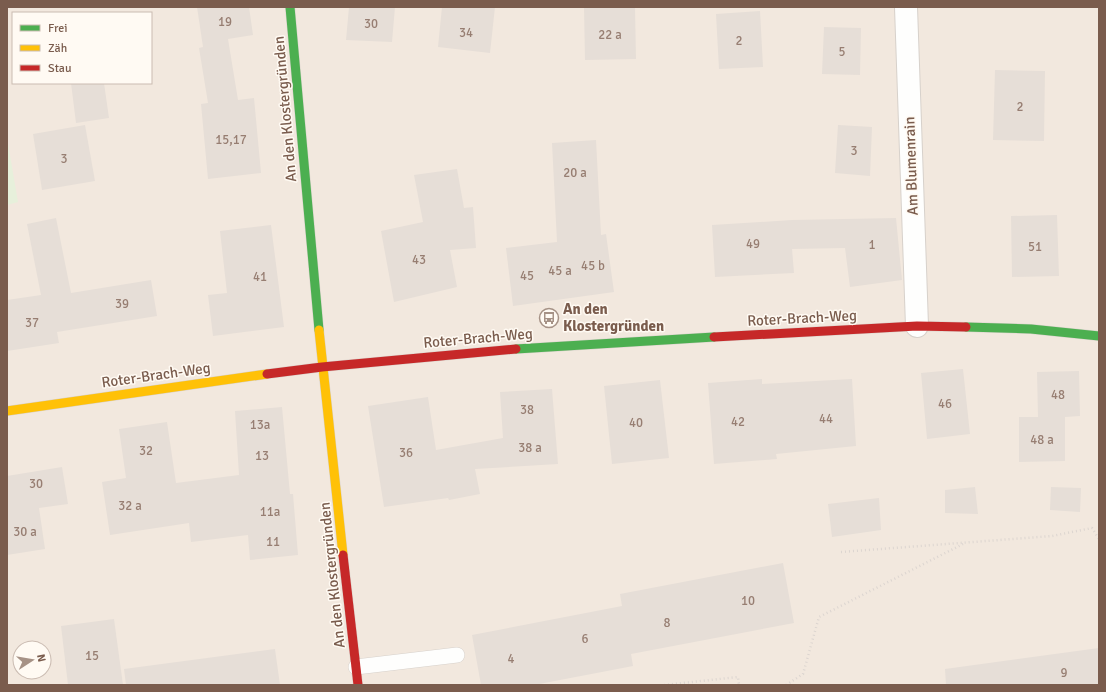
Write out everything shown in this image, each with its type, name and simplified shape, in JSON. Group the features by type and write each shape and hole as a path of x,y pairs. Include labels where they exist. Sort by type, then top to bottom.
{"street":[{"name":"An den Klostergründen","path":"290,7 322,367 358,685"},
{"name":"Am Blumenrain","path":"906,7 917,326"},
{"name":"Roter-Brach-Weg","path":"7,411 201,382 322,367 532,347 917,326 1032,329 1099,336"}],"lane":[{"path":"356,667 457,655"}],"path":[{"path":"841,552 964,544 1052,536 1092,528 1099,538"},
{"path":"786,685 803,674 819,617 964,544"},
{"path":"664,685 738,677 739,685"}],"shaded area":[{"path":"7,7 1099,7 1099,685 7,685"}],"green space":[{"path":"7,138 18,202 7,205"}],"building":[{"path":"197,7 249,7 253,35 228,39 238,100 254,98 261,173 208,179 201,104 208,103 199,48 203,47"},
{"path":"349,7 395,7 392,42 346,40"},
{"path":"442,7 495,7 490,53 438,47"},
{"path":"635,7 636,59 585,60 584,8"},
{"path":"760,11 763,67 719,69 716,14"},
{"path":"824,27 861,28 860,75 822,74"},
{"path":"995,70 1045,71 1044,141 993,140"},
{"path":"71,84 104,84 109,118 76,123"},
{"path":"85,125 95,181 42,190 33,134"},
{"path":"838,125 872,127 870,176 835,173"},
{"path":"596,140 601,235 606,234 614,292 513,306 506,248 557,242 552,143"},
{"path":"457,169 464,208 473,207 476,248 450,250 457,287 394,302 381,231 423,222 414,175"},
{"path":"1057,215 1059,276 1012,277 1011,216"},
{"path":"56,218 71,293 151,280 157,316 57,332 59,343 7,351 7,300 41,295 27,224"},
{"path":"896,218 902,280 850,287 845,248 792,249 794,273 715,277 712,225 792,220"},
{"path":"271,225 284,327 213,336 208,295 227,293 220,231"},
{"path":"963,369 970,434 927,439 921,373"},
{"path":"1079,371 1080,416 1065,417 1065,461 1019,462 1019,417 1038,417 1037,372"},
{"path":"762,379 762,384 852,379 856,446 776,454 777,459 714,464 708,383"},
{"path":"660,380 669,458 612,464 604,386"},
{"path":"552,389 558,464 475,469 480,494 449,500 448,498 384,507 368,406 428,397 436,450 503,438 500,392"},
{"path":"282,407 290,494 293,494 298,555 250,560 248,535 191,542 189,523 110,535 102,482 126,478 119,429 167,422 176,483 239,475 235,411"},
{"path":"62,467 68,504 39,508 45,549 7,555 7,476"},
{"path":"975,487 978,514 945,513 945,490"},
{"path":"1051,487 1081,488 1080,512 1050,510"},
{"path":"879,498 881,530 832,537 828,504"},
{"path":"783,563 794,623 631,654 633,666 534,685 481,685 472,635 622,606 620,594"},
{"path":"114,619 123,685 68,685 61,626"},
{"path":"1099,648 1099,685 946,685 945,669"},
{"path":"275,649 280,685 126,685 124,669"}],"traffic: fast":[{"path":"290,7 319,330"},
{"path":"966,327 1031,329 1099,336"},
{"path":"516,349 714,337"}],"traffic: slow":[{"path":"319,330 343,555"},
{"path":"7,411 267,374"}],"traffic: jam":[{"path":"714,337 917,326 966,327"},
{"path":"267,374 322,367 516,349"},
{"path":"343,555 358,685"}],"place":[{"name":"An den Klostergründen","path":"549,318"}]}
